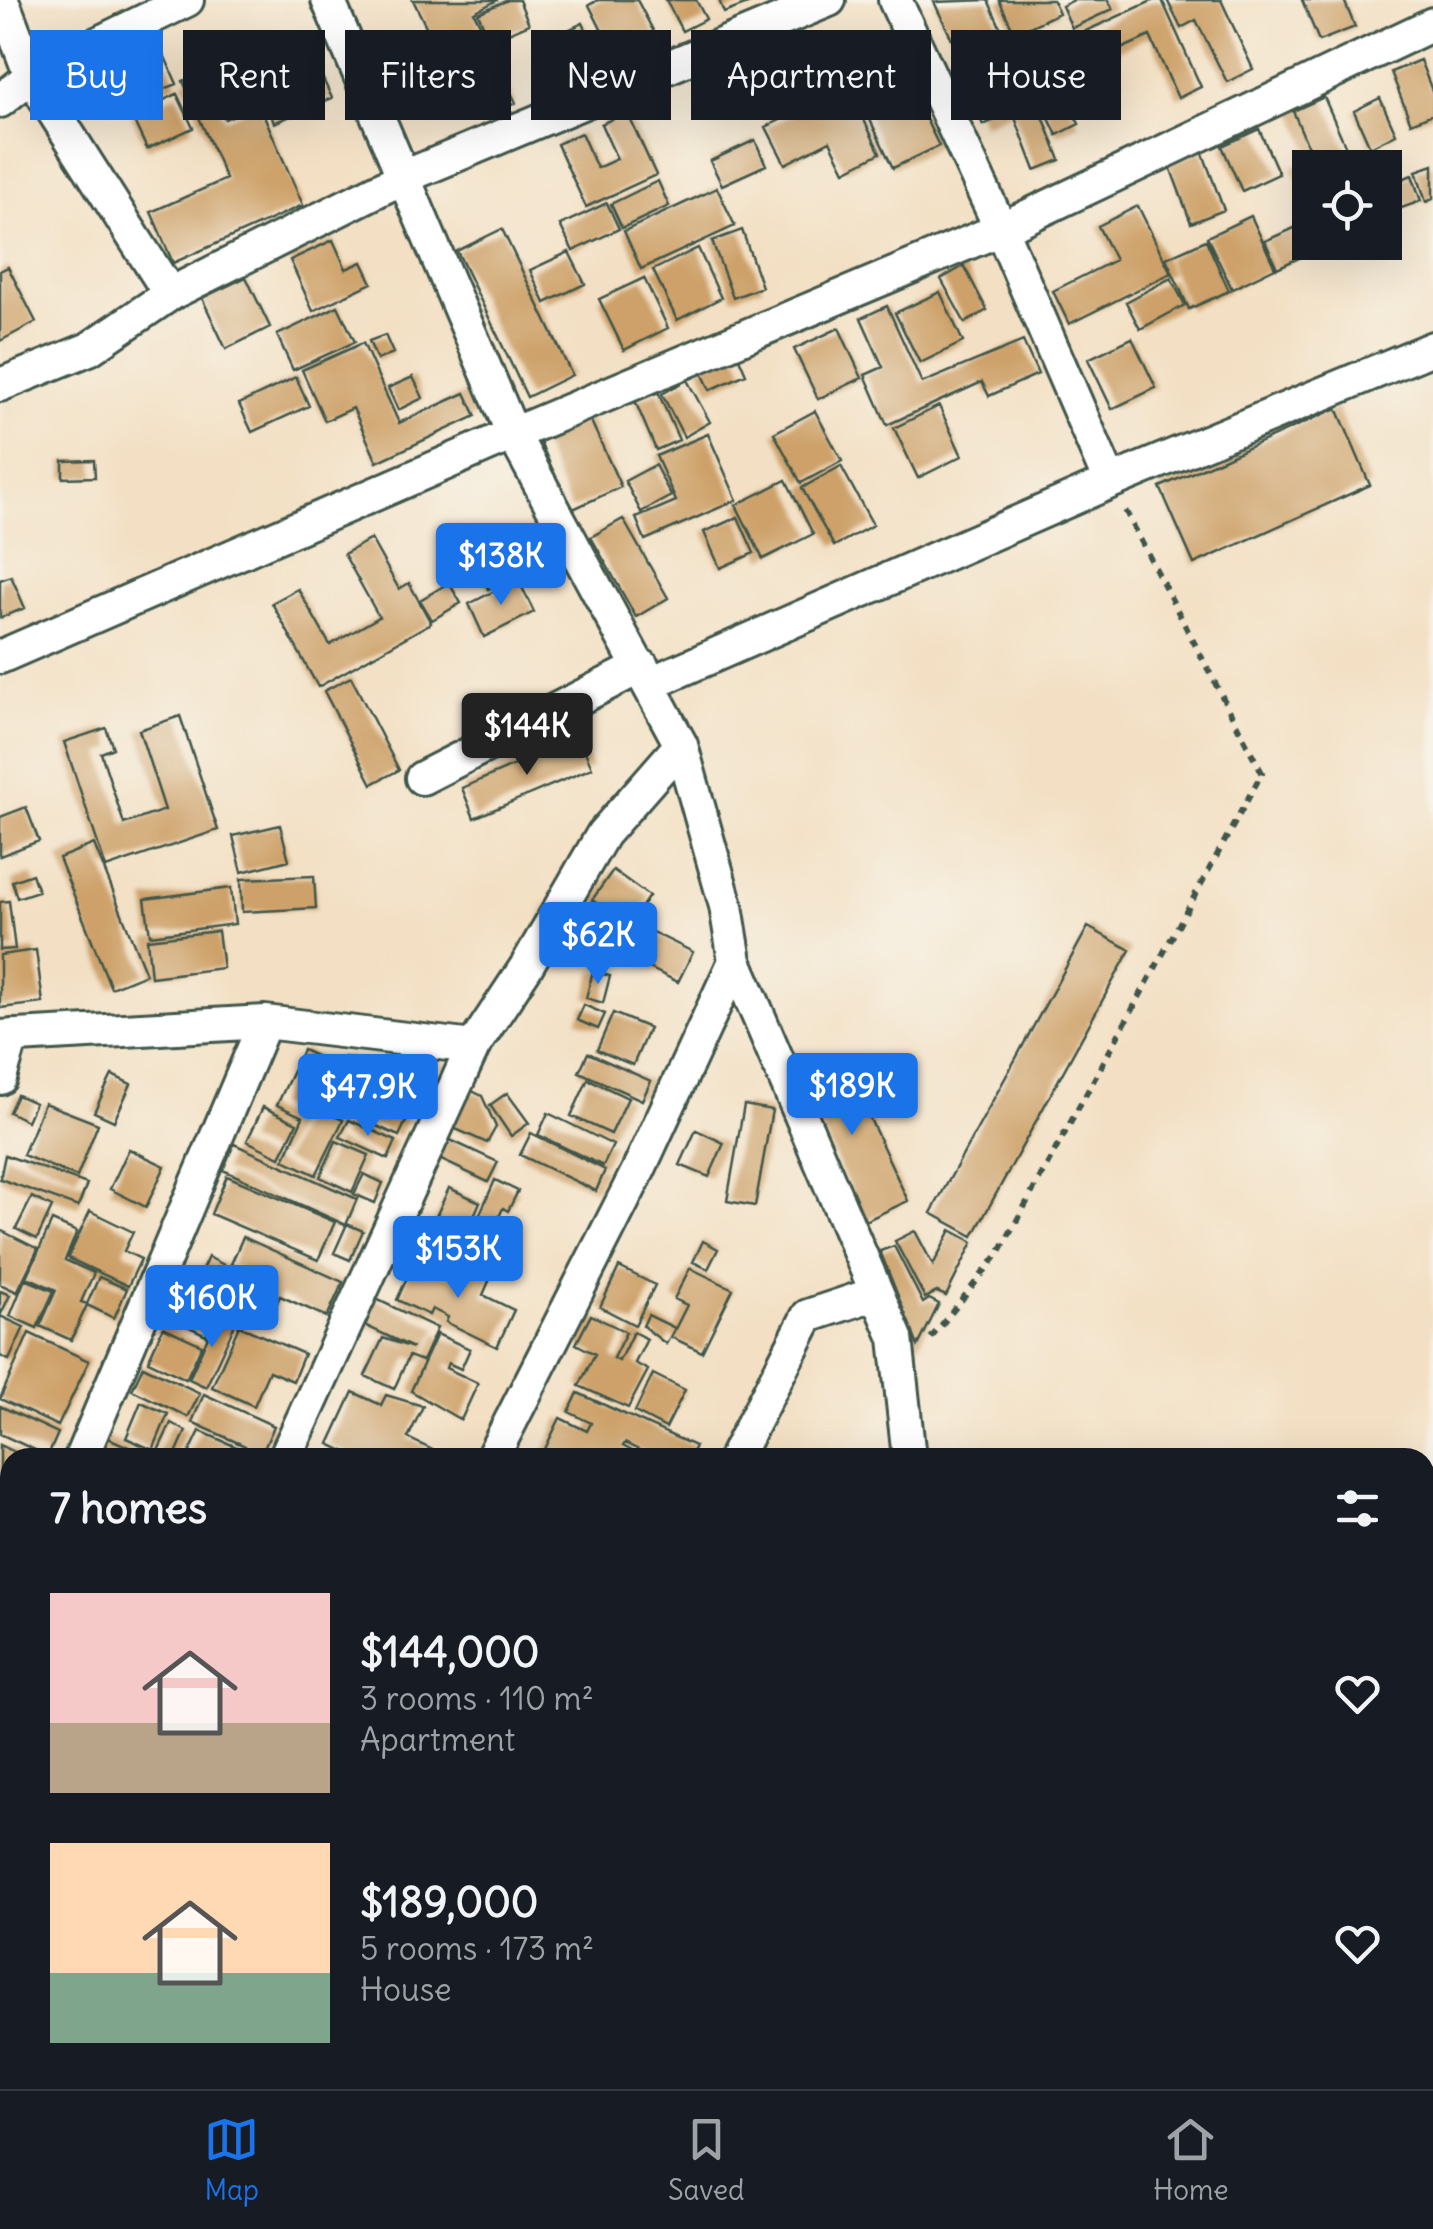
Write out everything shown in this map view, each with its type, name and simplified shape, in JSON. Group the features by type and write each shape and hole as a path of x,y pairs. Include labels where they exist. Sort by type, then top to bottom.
{"street":[{"path":"2,0 30,73"},
{"path":"125,30 187,0"},
{"path":"328,0 513,434 681,744 726,906 735,961 896,1338 907,1448"},
{"path":"0,384 89,349 170,294 404,177 829,0"},
{"path":"895,0 1001,229 1110,482"},
{"path":"0,657 513,434 1001,229 1433,24"},
{"path":"0,100 30,77"},
{"path":"59,120 170,294"},
{"path":"422,778 646,674 1433,348"},
{"path":"291,1448 473,1046 526,967 603,834 681,744"},
{"path":"497,1448 638,1171 735,961"},
{"path":"0,1078 6,1036 266,1022 473,1046"},
{"path":"84,1448 266,1022"},
{"path":"741,1448 808,1316 874,1294"}],"path":[{"path":"899,1378 999,1253 1262,773 1110,482"}],"building":[{"path":"413,0 498,0 474,12 483,30 428,30"},
{"path":"508,0 519,0 529,24 511,32 485,30 478,13"},
{"path":"598,0 637,0 653,30 602,30 589,5"},
{"path":"666,0 696,0 706,19 682,31"},
{"path":"719,0 758,0 724,13"},
{"path":"988,0 1002,30 951,30 951,37 934,2"},
{"path":"999,0 1053,0 1059,13 1023,30 1013,30"},
{"path":"1074,0 1108,0 1113,9 1072,28 1062,6"},
{"path":"1154,0 1162,0 1201,87 1178,98 1150,36 1121,49 1121,30 1088,30"},
{"path":"1167,0 1221,0 1253,69 1227,82 1196,20 1181,28"},
{"path":"1302,0 1344,0 1355,27 1319,41"},
{"path":"583,23 586,30 568,30"},
{"path":"163,58 177,84 163,90"},
{"path":"1420,60 1433,93 1433,114 1411,123 1391,72"},
{"path":"177,94 183,120 189,120 193,128 147,149 133,120 163,120 163,100"},
{"path":"1324,97 1347,150 1309,150 1293,111"},
{"path":"1380,98 1396,134 1370,147 1354,111"},
{"path":"200,120 266,120 303,205 173,263 151,212 226,179"},
{"path":"631,120 656,175 586,207 557,144 581,133 597,168 617,159 601,124"},
{"path":"780,120 864,120 880,153 845,171 830,141 785,164 766,127"},
{"path":"870,120 926,120 939,146 893,168"},
{"path":"1016,120 1044,120 1060,160 1035,170"},
{"path":"1050,120 1077,120 1079,124 1057,135"},
{"path":"1259,129 1279,174 1242,191 1222,146"},
{"path":"755,140 766,165 722,185 710,161"},
{"path":"1202,151 1224,210 1191,223 1169,164"},
{"path":"1433,165 1433,199 1426,202 1416,171"},
{"path":"1412,175 1421,201 1402,208 1402,179"},
{"path":"658,181 669,206 622,228 611,204"},
{"path":"717,188 735,226 641,269 624,231"},
{"path":"607,203 619,229 573,251 560,225"},
{"path":"1138,206 1171,273 1069,324 1053,291 1115,260 1098,226"},
{"path":"1251,216 1275,268 1232,289 1207,237"},
{"path":"502,229 572,375 527,397 457,251"},
{"path":"1292,229 1295,260 1277,268 1265,241"},
{"path":"742,230 762,287 733,298 712,241"},
{"path":"333,240 346,269 362,262 372,283 313,311 290,260"},
{"path":"1206,240 1229,291 1189,309 1166,258"},
{"path":"698,248 721,298 677,320 653,270"},
{"path":"569,252 585,284 545,303 530,270"},
{"path":"964,266 987,310 965,323 941,279"},
{"path":"8,267 36,322 0,341 0,271"},
{"path":"246,277 270,327 226,349 202,298"},
{"path":"644,278 668,328 624,350 599,299"},
{"path":"1171,278 1185,305 1140,329 1126,302"},
{"path":"940,292 963,342 920,363 895,313"},
{"path":"338,306 355,342 293,370 277,335"},
{"path":"887,306 922,383 1023,341 1038,374 989,396 982,382 887,425 865,375 883,367 861,318"},
{"path":"839,328 862,378 818,399 794,349"},
{"path":"385,335 393,353 377,360 369,341"},
{"path":"1132,338 1156,388 1112,409 1088,359"},
{"path":"363,343 399,423 465,393 476,416 377,462 353,408 325,421 302,370"},
{"path":"736,351 746,374 710,390 700,368"},
{"path":"296,377 309,406 252,432 239,404"},
{"path":"413,377 423,398 398,410 388,388"},
{"path":"687,380 710,422 684,437 662,394"},
{"path":"658,392 679,440 656,450 635,401"},
{"path":"939,406 962,456 918,478 894,428"},
{"path":"1337,408 1370,485 1194,564 1160,487"},
{"path":"815,411 842,461 801,483 774,433"},
{"path":"590,419 621,487 571,510 540,442"},
{"path":"708,434 737,500 645,540 636,518 676,501 656,456"},
{"path":"94,460 95,477 63,478 63,461"},
{"path":"655,465 671,496 641,512 625,481"},
{"path":"841,466 873,525 834,546 802,488"},
{"path":"786,480 813,534 763,559 736,505"},
{"path":"738,517 754,553 720,568 704,532"},
{"path":"623,519 668,598 636,617 591,537"},
{"path":"525,536 538,567 488,589 475,558"},
{"path":"371,539 399,589 409,583 431,623 318,687 272,603 298,589 330,645 379,617 344,554"},
{"path":"11,576 25,608 0,618 0,580"},
{"path":"518,579 534,612 484,637 469,604"},
{"path":"449,583 461,603 432,620 420,600"},
{"path":"351,677 399,770 372,784 324,691"},
{"path":"180,716 218,830 106,868 64,742 106,728 113,748 101,753 124,824 165,810 139,730"},
{"path":"579,737 592,768 474,818 462,788"},
{"path":"26,807 39,841 0,856 0,817"},
{"path":"280,825 289,860 242,872 233,836"},
{"path":"94,844 146,974 111,988 59,858"},
{"path":"613,870 649,896 629,926 592,900"},
{"path":"32,874 38,891 17,898 12,881"},
{"path":"314,876 316,908 242,912 241,879"},
{"path":"231,888 235,924 150,935 145,899"},
{"path":"9,901 15,949 0,950 0,902"},
{"path":"640,926 693,952 678,982 625,956"},
{"path":"1088,927 1130,950 973,1236 931,1213"},
{"path":"218,931 223,968 151,977 147,939"},
{"path":"36,950 43,1003 0,1008 0,955"},
{"path":"593,971 610,976 603,1003 586,998"},
{"path":"584,1005 605,1014 598,1029 577,1020"},
{"path":"613,1013 649,1028 633,1065 597,1050"},
{"path":"303,1050 340,1067 320,1109 343,1120 316,1175 284,1160 303,1117 277,1105"},
{"path":"588,1053 651,1081 642,1100 579,1072"},
{"path":"840,1054 908,1201 865,1221 797,1075"},
{"path":"345,1057 423,1081 416,1105 338,1081"},
{"path":"112,1075 131,1084 114,1121 94,1112"},
{"path":"588,1079 628,1098 611,1134 571,1116"},
{"path":"466,1088 482,1096 496,1127 487,1143 449,1126"},
{"path":"507,1093 529,1123 511,1136 490,1105"},
{"path":"17,1095 35,1103 27,1121 9,1112"},
{"path":"360,1097 407,1119 399,1136 352,1115"},
{"path":"44,1103 98,1124 77,1177 23,1155"},
{"path":"744,1105 772,1110 755,1206 727,1201"},
{"path":"263,1107 297,1123 280,1157 247,1141"},
{"path":"548,1113 613,1145 603,1166 538,1135"},
{"path":"349,1120 396,1141 388,1159 340,1137"},
{"path":"696,1130 724,1143 709,1177 680,1165"},
{"path":"531,1133 605,1170 596,1191 520,1155"},
{"path":"446,1138 498,1162 488,1182 437,1158"},
{"path":"336,1141 369,1155 352,1192 320,1177"},
{"path":"234,1144 357,1199 346,1225 223,1170"},
{"path":"129,1149 165,1166 146,1207 110,1189"},
{"path":"5,1155 87,1184 78,1207 0,1179"},
{"path":"364,1174 383,1183 375,1203 354,1194"},
{"path":"227,1176 335,1222 318,1260 211,1214"},
{"path":"495,1180 518,1191 508,1211 503,1208 484,1249 468,1241"},
{"path":"449,1188 480,1202 465,1236 434,1221"},
{"path":"32,1197 52,1207 37,1239 16,1229"},
{"path":"90,1211 133,1232 124,1251 141,1259 128,1286 68,1258"},
{"path":"52,1221 77,1232 65,1260 94,1273 81,1302 87,1304 99,1277 127,1289 114,1318 87,1305 71,1340 40,1326 56,1290 27,1277"},
{"path":"347,1224 363,1231 350,1260 334,1253"},
{"path":"0,1230 38,1249 17,1292 0,1284"},
{"path":"951,1230 973,1242 946,1296 937,1292 925,1298 895,1241 915,1231 933,1265"},
{"path":"243,1237 343,1282 327,1317 280,1296 270,1317 247,1306 260,1276 231,1264"},
{"path":"703,1241 718,1249 708,1269 693,1262"},
{"path":"894,1246 923,1303 929,1299 939,1304 918,1346 880,1251"},
{"path":"208,1257 250,1278 239,1300 197,1281"},
{"path":"414,1262 465,1282 473,1265 492,1274 483,1295 514,1310 497,1347 446,1322 448,1317 432,1309 429,1315 397,1300"},
{"path":"619,1267 655,1285 635,1325 600,1307"},
{"path":"690,1268 733,1289 702,1352 671,1337 687,1305 674,1299"},
{"path":"25,1279 54,1291 37,1328 10,1316"},
{"path":"0,1291 10,1295 0,1316"},
{"path":"174,1292 217,1312 206,1335 164,1315"},
{"path":"374,1298 437,1328 422,1361 409,1356 394,1389 365,1376 383,1338 413,1348 362,1324"},
{"path":"218,1314 236,1322 206,1387 189,1379"},
{"path":"591,1315 626,1332 613,1358 619,1361 633,1332 647,1339 635,1363 648,1370 628,1408 579,1386 595,1354 576,1344"},
{"path":"648,1315 675,1328 666,1344 643,1326"},
{"path":"0,1316 24,1327 9,1360 0,1356"},
{"path":"239,1326 304,1354 293,1381 269,1371 254,1406 212,1387"},
{"path":"163,1327 202,1345 186,1379 148,1361"},
{"path":"29,1333 89,1361 58,1426 0,1399"},
{"path":"437,1334 470,1349 461,1369 448,1363 446,1368 478,1383 461,1420 411,1391"},
{"path":"143,1366 200,1393 188,1417 132,1390"},
{"path":"653,1374 685,1390 666,1428 635,1412"},
{"path":"353,1392 381,1405 386,1395 423,1406 408,1438 428,1448 337,1448 329,1444"},
{"path":"578,1393 695,1446 635,1448 625,1443 627,1448 545,1448 560,1418 587,1431 591,1423 569,1412"},
{"path":"204,1394 274,1426 264,1448 244,1448 192,1422"},
{"path":"141,1402 168,1414 154,1448 126,1438"},
{"path":"0,1406 58,1433 51,1448 31,1448 0,1434"},
{"path":"171,1423 186,1431 178,1448 159,1448"},
{"path":"200,1431 239,1448 192,1448"},
{"path":"106,1437 131,1448 101,1448"}]}
